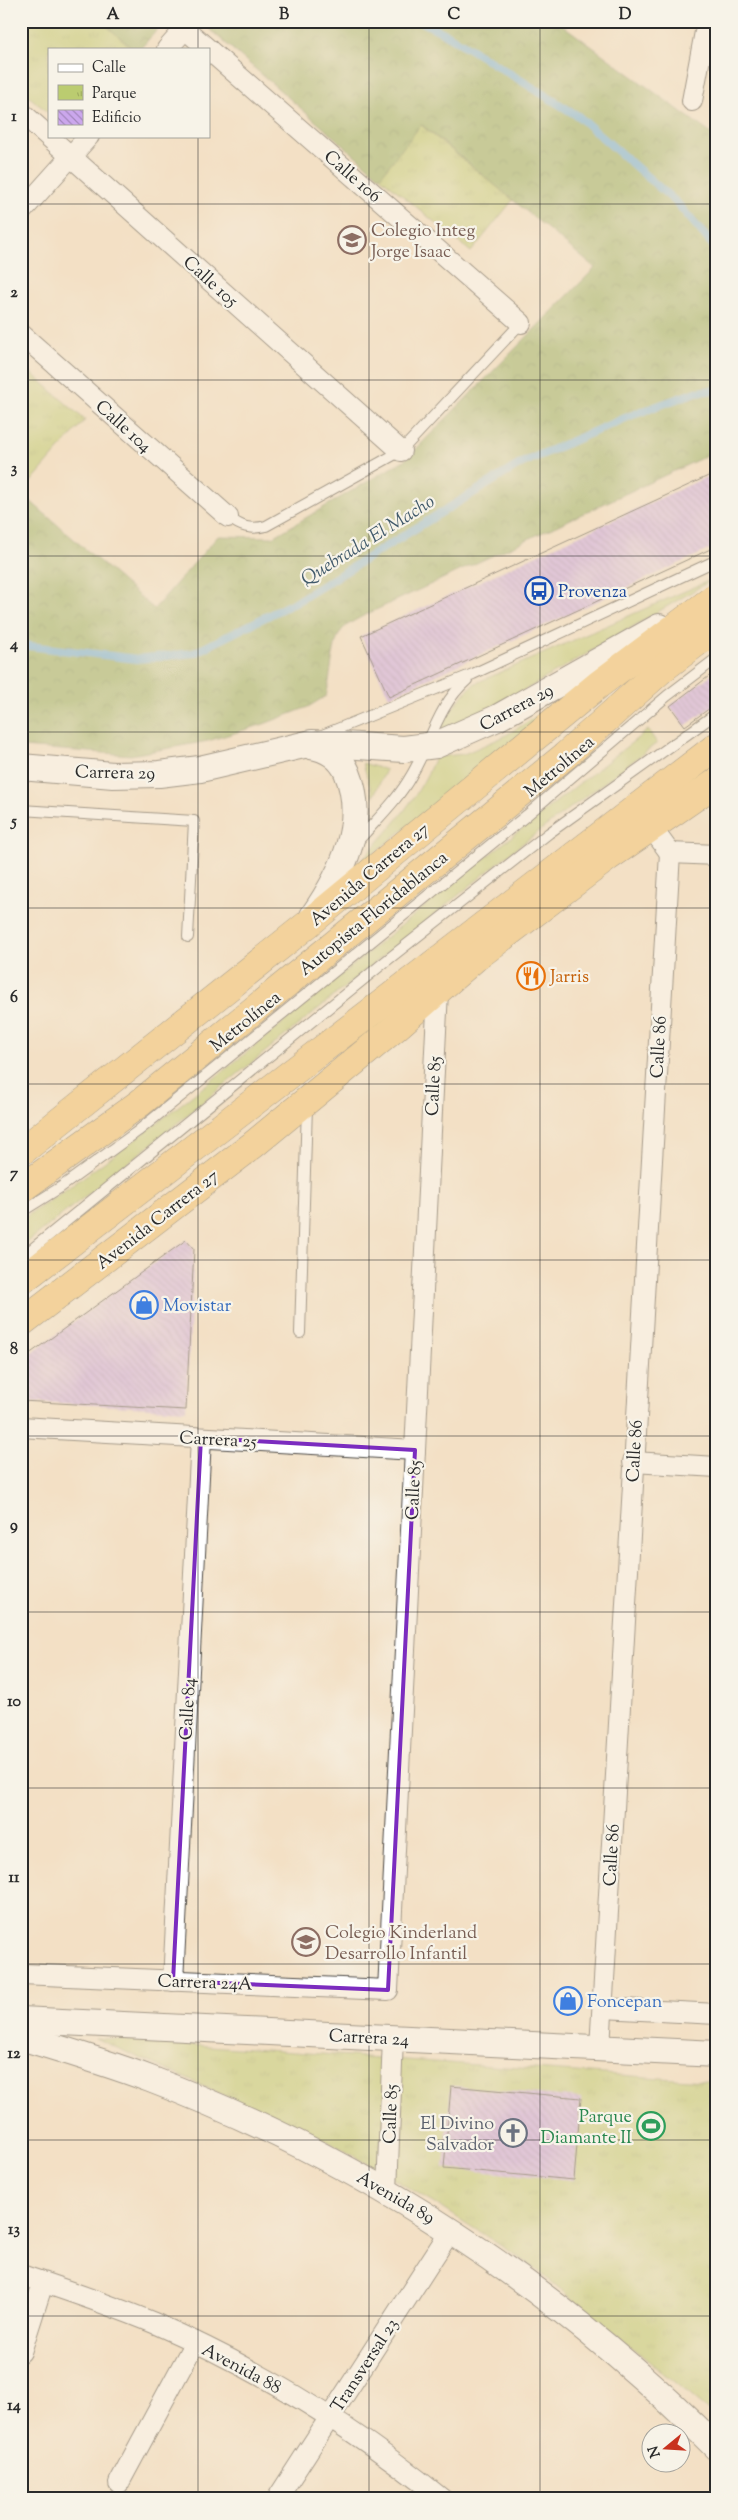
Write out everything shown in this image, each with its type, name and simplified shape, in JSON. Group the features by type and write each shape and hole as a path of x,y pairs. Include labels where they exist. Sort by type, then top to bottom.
{"highway":[{"name":"Avenida Carrera 27","path":"21,1152 308,924 598,685 717,596"},
{"name":"Autopista Floridablanca","path":"21,1189 140,1104 565,756 662,669 717,627"},
{"path":"21,1281 717,746"},
{"name":"Avenida Carrera 27","path":"21,1323 185,1198 307,1100 481,954 608,857 717,782"}],"street":[{"path":"692,102 707,21"},
{"name":"Calle 106","path":"168,48 185,29 207,48"},
{"name":"Calle 106","path":"210,51 521,323"},
{"name":"Calle 105","path":"21,112 48,136"},
{"name":"Calle 105","path":"50,138 401,450"},
{"path":"21,212 87,138"},
{"name":"Calle 104","path":"21,334 228,517"},
{"name":"Carrera 29","path":"21,767 113,775 159,774 200,768 296,745 324,743 404,749 425,747 448,741 497,718 717,596"},
{"name":"Carrera 29","path":"296,745 325,749 335,756 344,767 354,797 353,832 344,862 330,891 308,924"},
{"path":"651,827 670,853 717,855"},
{"name":"Calle 86","path":"600,2048 670,853"},
{"name":"Calle 85","path":"388,1990 438,991"},
{"name":"Carrera 25","path":"21,1427 415,1450"},
{"name":"Calle 84","path":"173,1980 201,1438"},
{"path":"633,1462 717,1467"},
{"name":"Carrera 24A","path":"21,1974 388,1990"},
{"path":"603,2008 717,2014"},
{"name":"Carrera 24","path":"21,2020 717,2054"},
{"path":"85,2056 77,2046 76,2038 82,2026 89,2023"},
{"name":"Avenida 89","path":"21,2037 85,2056 210,2103 304,2146 387,2191 451,2230 539,2292 580,2324 656,2389 717,2448"},
{"name":"Calle 85","path":"387,2191 393,2038"},
{"name":"Transversal 23","path":"277,2499 451,2230"},
{"name":"Avenida 88","path":"21,2275 144,2320 195,2342 330,2417 400,2464 442,2499"},
{"path":"21,2352 43,2283"},
{"path":"119,2483 195,2342"}],"lane":[{"path":"228,517 238,525 252,530 266,526 401,450 521,323"},
{"path":"296,745 473,674 717,560"},
{"name":"Metrolínea","path":"21,1212 61,1187 138,1131 527,815 667,696 717,658"},
{"path":"344,862 353,847 403,789 425,747 443,706 454,691 473,674"},
{"path":"21,1258 378,967 534,845 717,713"},
{"path":"21,810 194,821 188,937"},
{"path":"300,1333 307,1100"}],"highlighted area":[{"path":"201,1438 415,1450 388,1990 173,1981"}],"green space":[{"path":"21,21 101,21 132,48 48,48 48,112 21,90"},
{"path":"101,21 165,21 141,48 132,48"},
{"path":"200,21 557,21 717,138 717,451 365,615 350,624 342,630 336,643 326,696 308,707 264,724 208,741 131,755 21,747 21,493 154,609 218,536 273,537 406,459 595,268 422,125 380,177"},
{"path":"421,125 513,200 471,252 380,177"},
{"path":"21,364 85,420 21,493"},
{"path":"717,577 532,686 437,736 453,708 474,684"},
{"path":"565,699 352,871 399,818 428,774 435,757 464,754 503,737"},
{"path":"648,730 657,743 514,850 149,1146 21,1247 21,1220 115,1155 205,1085 448,887"},
{"path":"363,763 386,770 373,797"},
{"name":"Parque Diamante II","path":"95,2038 717,2082 717,2417 531,2265 433,2202 335,2145"}],"building":[{"name":"Provenza","path":"717,472 717,546 389,697 361,636"},
{"path":"717,670 717,703 685,726 670,706"},
{"name":"Movistar","path":"186,1240 194,1249 186,1410 21,1401 21,1360"},
{"name":"El Divino Salvador","path":"451,2086 581,2098 574,2180 444,2168"}],"waterway":[{"path":"420,21 446,34 578,116 677,203 717,250"},
{"name":"Quebrada El Macho","path":"21,645 137,659 194,653 299,600 522,463 630,416 696,392 717,390"}],"place":[{"name":"Colegio Integ Jorge Isaac","path":"352,240"},
{"name":"Provenza","path":"539,591"},
{"name":"Jarris","path":"531,976"},
{"name":"Movistar","path":"144,1305"},
{"name":"Colegio Kinderland Desarrollo Infantil","path":"306,1942"},
{"name":"Foncepan","path":"568,2001"},
{"name":"Parque Diamante II","path":"651,2126"},
{"name":"El Divino Salvador","path":"513,2133"}]}
